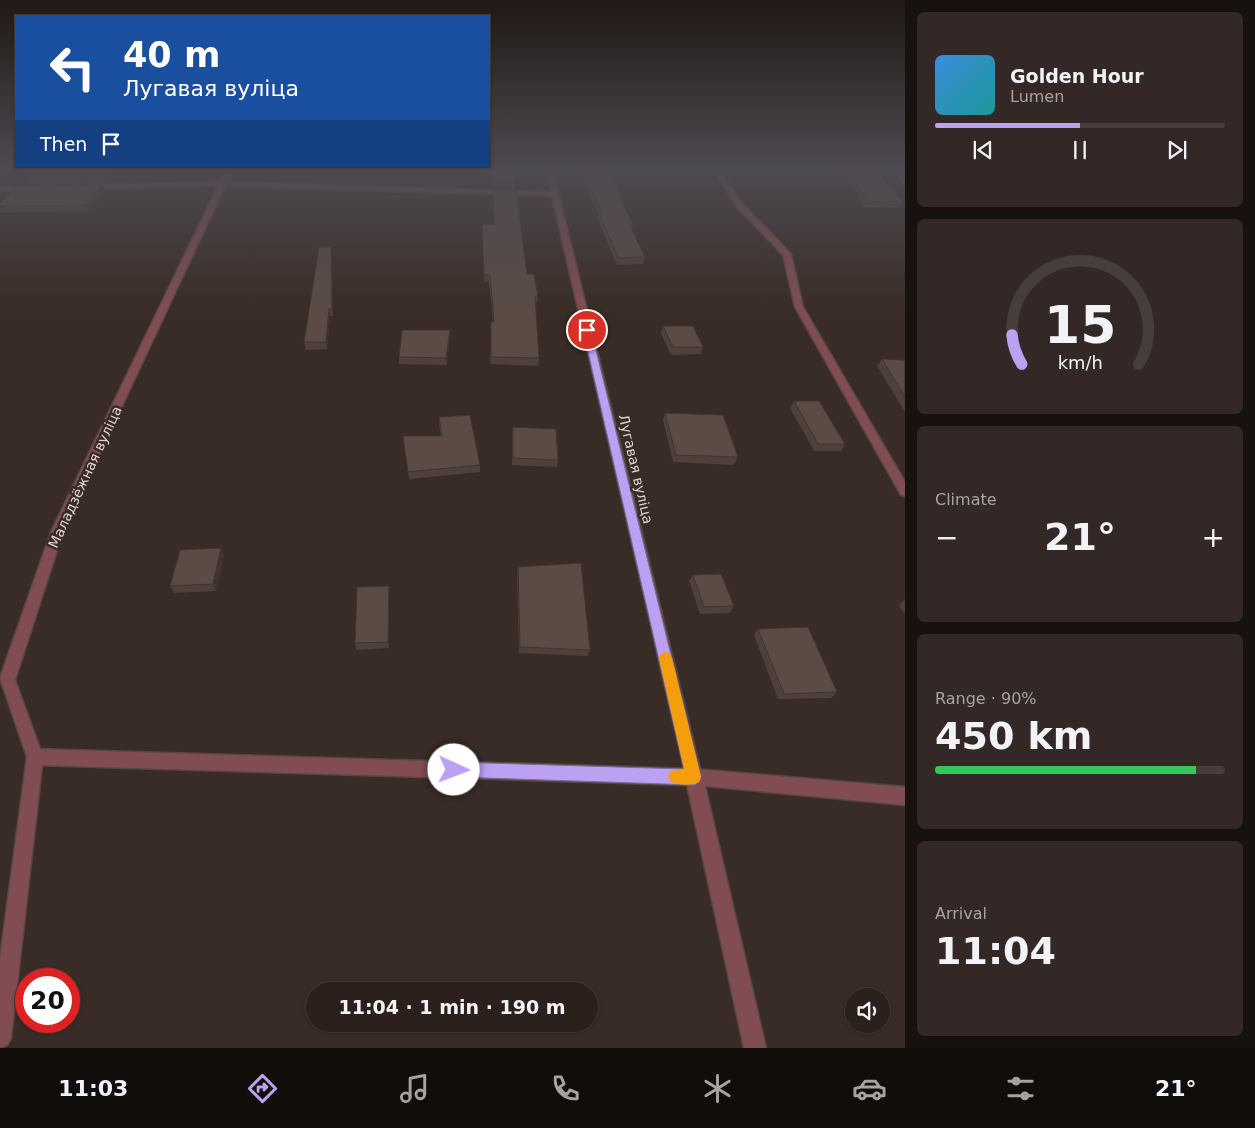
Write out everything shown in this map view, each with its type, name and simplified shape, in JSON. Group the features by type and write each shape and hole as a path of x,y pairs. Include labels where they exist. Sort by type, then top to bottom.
{"street":[{"name":"Маладзёжная вуліца","path":"0,1038 36,757 7,680 57,532 207,217"},
{"name":"Лугавая вуліца","path":"560,217 694,777 755,1048"},
{"path":"751,217 787,254 798,307 905,492"},
{"path":"36,757 694,777 905,796"}],"building":[{"path":"495,217 520,217 527,274 534,274 538,296 535,296 539,358 491,357 491,322 494,322 490,275 484,275 482,224 495,224"},
{"path":"600,217 629,217 633,224 629,224 645,257 619,258"},
{"path":"319,247 331,247 332,309 329,309 326,342 304,342"},
{"path":"663,326 693,326 703,347 673,347"},
{"path":"402,330 450,330 446,358 399,357"},
{"path":"882,359 905,360 905,397"},
{"path":"794,401 819,401 845,444 818,444"},
{"path":"665,413 723,415 738,457 676,455"},
{"path":"470,415 480,465 408,472 403,436 442,436 439,417"},
{"path":"513,427 556,429 558,460 513,458"},
{"path":"221,548 213,584 170,586 180,550"},
{"path":"581,563 590,650 520,647 518,567"},
{"path":"721,574 734,606 704,607 693,575"},
{"path":"389,586 388,642 355,643 357,587"},
{"path":"808,627 837,692 784,694 758,629"}],"slow traffic":[{"path":"666,658 694,777 676,776"}],"route":[{"path":"454,770 694,777 587,330"}]}
